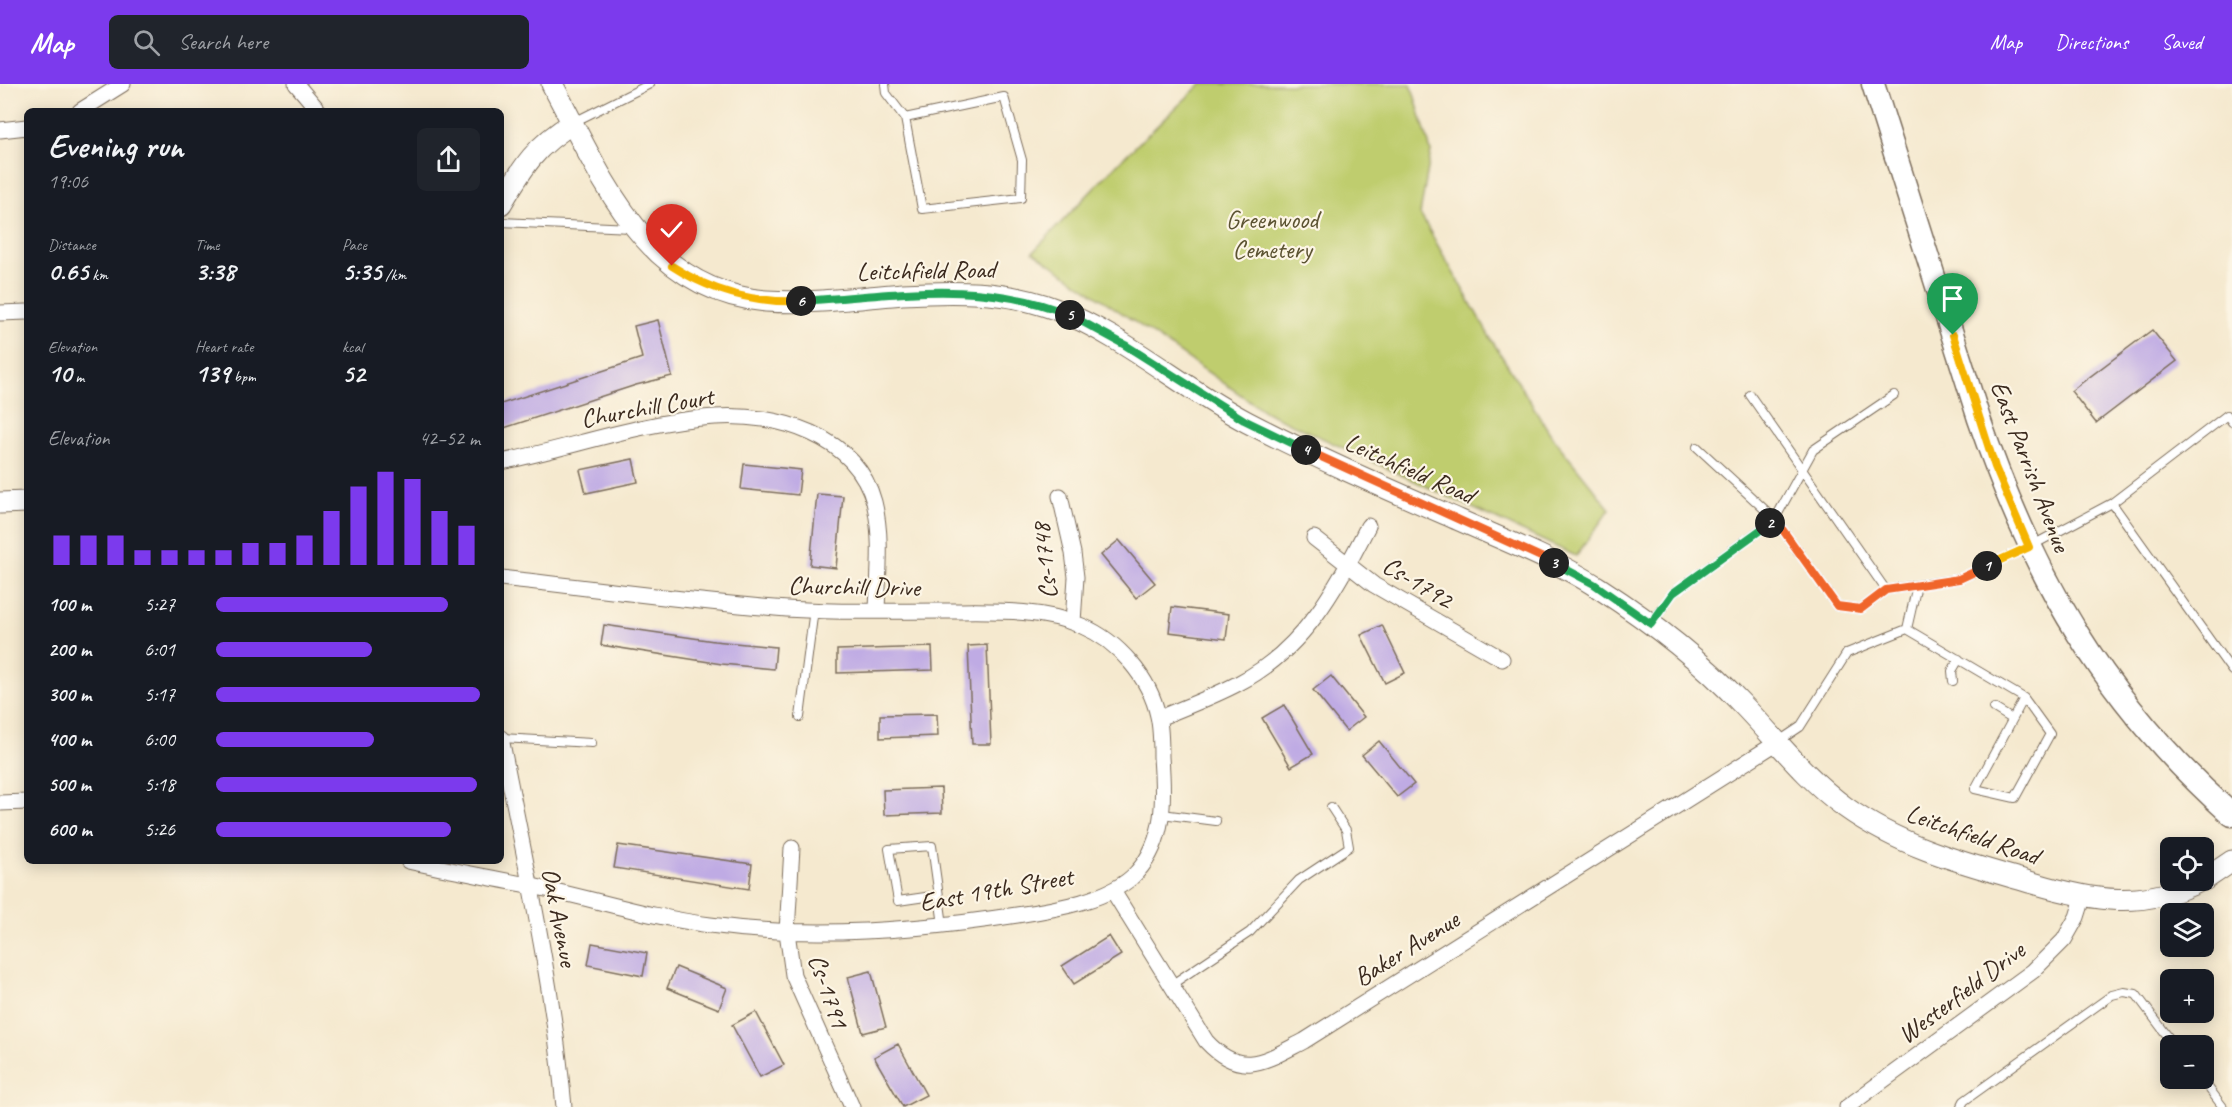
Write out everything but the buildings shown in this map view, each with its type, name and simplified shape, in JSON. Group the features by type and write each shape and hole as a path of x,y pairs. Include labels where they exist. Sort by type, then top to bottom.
{"main road":[{"name":"East Parrish Avenue","path":"1874,84 1995,467 2029,547 2056,600 2107,680 2168,754 2232,815"}],"street":[{"path":"85,108 123,84"},
{"path":"296,84 316,108"},
{"name":"Leitchfield Road","path":"552,84 606,186 634,228 672,266 698,283 729,295 763,301 798,302 975,292 1009,295 1069,314 1125,345 1244,420 1374,483 1536,554 1594,584 1651,624 1738,699 1825,792 1848,810 1900,840 1929,853 2084,898 2135,901 2180,891"},
{"path":"504,199 525,163 548,138 573,123"},
{"path":"0,130 24,127"},
{"path":"0,313 24,312"},
{"name":"Churchill Court","path":"504,461 649,426 704,418 733,417 763,420 814,433 830,442 858,468 874,501 880,532 877,611"},
{"name":"Cs-1748","path":"1060,496 1076,577 1072,622"},
{"path":"0,503 24,502"},
{"path":"1159,718 1240,683 1278,657 1322,609 1348,566 1368,526"},
{"name":"Cs-1792","path":"1314,538 1374,585 1502,659"},
{"name":"Churchill Drive","path":"504,578 777,608 1010,612 1072,622 1098,634 1121,652 1149,691 1159,718"},
{"name":"East 19th Street","path":"423,864 530,885 642,915 713,926 787,932 881,931 943,926 1046,911 1113,891 1133,877 1142,867 1158,834 1162,814 1159,718"},
{"name":"Baker Avenue","path":"1113,891 1206,1041 1217,1053 1230,1061 1246,1064 1264,1062 1304,1041 1778,742"},
{"name":"Oak Avenue","path":"504,753 558,1043 564,1107"},
{"path":"0,803 24,802"},
{"name":"Cs-1791","path":"792,848 787,932 793,975 852,1107"},
{"name":"Leitchfield Road","path":"2214,873 2232,861"},
{"name":"Westerfield Drive","path":"1847,1107 2033,971 2064,940 2084,898"}],"lane":[{"path":"573,123 650,84"},
{"path":"885,84 886,93 906,118 922,209 1021,198 1022,160 1004,97 906,118"},
{"path":"504,222 582,223 634,228"},
{"path":"1749,395 1803,468 1886,590"},
{"path":"1651,624 1673,593 1775,519 1814,450 1894,395"},
{"path":"1697,447 1775,519 1837,606 1861,609 1886,590 1959,579 2029,547 2112,503 2227,415 2232,422"},
{"path":"2112,503 2232,671"},
{"path":"1907,629 1917,585"},
{"path":"800,717 814,609"},
{"path":"1907,629 2024,698 2050,734 2015,798 1975,789 2024,698"},
{"path":"1778,742 1800,727 1847,653 1907,629"},
{"path":"1953,681 1952,671 1959,659"},
{"path":"1994,708 2012,719"},
{"path":"504,738 592,743"},
{"path":"1172,985 1250,932 1299,880 1349,847 1346,830 1331,807"},
{"path":"1162,814 1216,821"},
{"path":"939,895 898,902 890,849 932,846 939,895 943,926"},
{"path":"1961,1107 1964,1101 2112,995 2124,992 2136,994 2167,1035"},
{"path":"2209,1089 2223,1107"}],"green space":[{"name":"Greenwood Cemetery","path":"1201,84 1411,84 1431,151 1420,214 1491,339 1553,438 1610,509 1576,556 1266,412 1033,252 1121,160"}],"route":[{"path":"672,266 698,283 729,295 763,301 798,302 941,292 975,292 1009,295 1040,303 1069,314 1125,345 1244,420 1374,483 1536,554 1594,584 1651,624 1673,593 1775,519 1837,606 1861,609 1886,590 1959,579 2029,547 1995,467 1953,335"}]}
